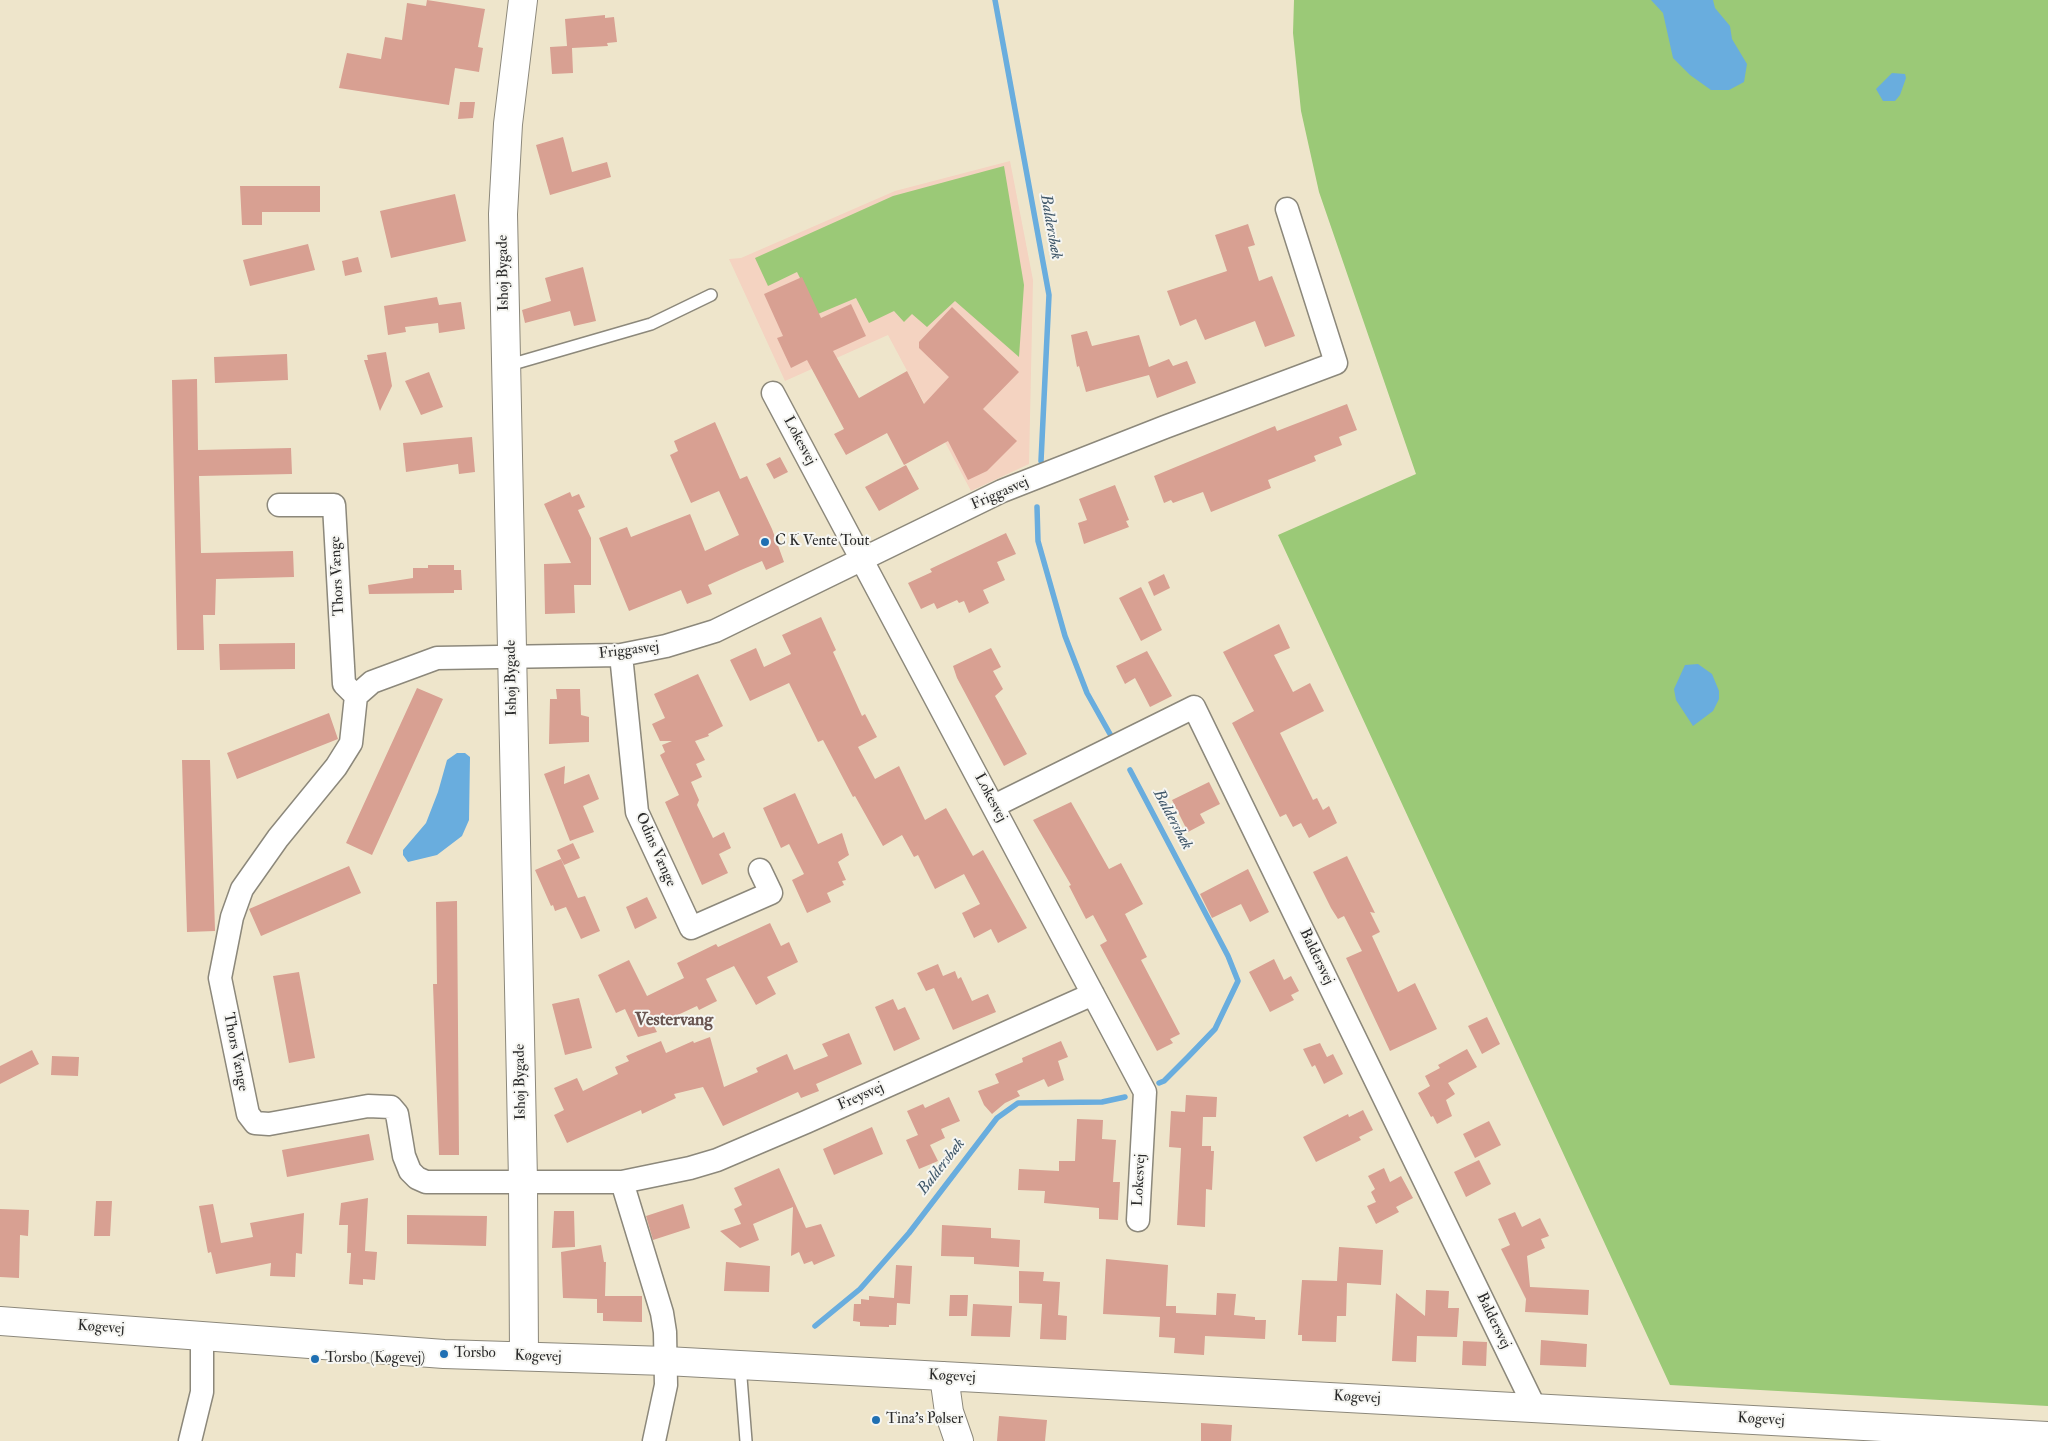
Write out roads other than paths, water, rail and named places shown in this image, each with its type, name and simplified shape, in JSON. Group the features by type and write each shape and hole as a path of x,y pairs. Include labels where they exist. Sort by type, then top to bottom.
{"street":[{"name":"Ishøj Bygade","path":"523,0 508,124 503,214 523,1181 524,1356"},
{"name":"Friggasvej","path":"512,658 621,655 666,646 714,631 1002,492 1165,427 1336,363 1287,209"},
{"name":"Lokesvej","path":"773,393 1145,1092 1138,1220"},
{"name":"Thors Vænge","path":"279,506 334,504 344,684 356,696 351,743 336,767 249,877 232,918 220,978 248,1114 255,1122 269,1124 368,1106 380,1105 391,1107 396,1114 404,1156 410,1171 417,1178 426,1182 523,1181"},
{"name":"Odins Vænge","path":"621,655 637,812 691,928 771,893 760,870"},
{"path":"356,696 372,682 437,658 512,658"},
{"name":"Baldersvej","path":"994,806 1194,708 1535,1408"},
{"name":"Freysvej","path":"523,1181 622,1182 690,1168 728,1155 1093,994"},
{"path":"622,1182 662,1312 666,1386 654,1441"},
{"name":"Køgevej","path":"0,1321 444,1354 666,1361 2048,1436"},
{"path":"190,1441 202,1392 202,1336"},
{"path":"944,1376 949,1412 959,1441"}],"lane":[{"path":"506,366 651,324 711,295"},
{"path":"740,1365 746,1441"}],"water":[{"path":"1651,0 1713,0 1715,8 1730,26 1732,39 1747,64 1744,82 1729,90 1711,90 1690,75 1673,58 1663,13"},
{"path":"1892,73 1905,74 1906,78 1900,95 1895,101 1883,101 1876,89"},
{"path":"1698,664 1712,674 1719,691 1719,699 1713,711 1693,726 1676,700 1674,689 1685,665"},
{"path":"457,753 465,753 470,757 469,820 462,836 437,855 408,862 403,855 403,850 426,823 438,792 447,760"}],"waterway":[{"name":"Baldersbæk","path":"995,0 1049,295 1041,461"},
{"name":"Baldersbæk","path":"1037,507 1038,541 1065,636 1087,693 1110,734"},
{"name":"Baldersbæk","path":"1130,770 1228,956 1238,981 1215,1029 1164,1081 1159,1083"},
{"name":"Baldersbæk","path":"815,1326 860,1289 909,1233 997,1118 1018,1103 1102,1102 1125,1097"}],"place":[{"name":"C K Vente Tout","path":"765,542"},
{"name":"Torsbo","path":"444,1354"},
{"name":"Torsbo (Køgevej)","path":"315,1359"},
{"name":"Tina's Pølser","path":"876,1420"}],"district":[{"name":"Vestervang","path":"674,1021"}]}
